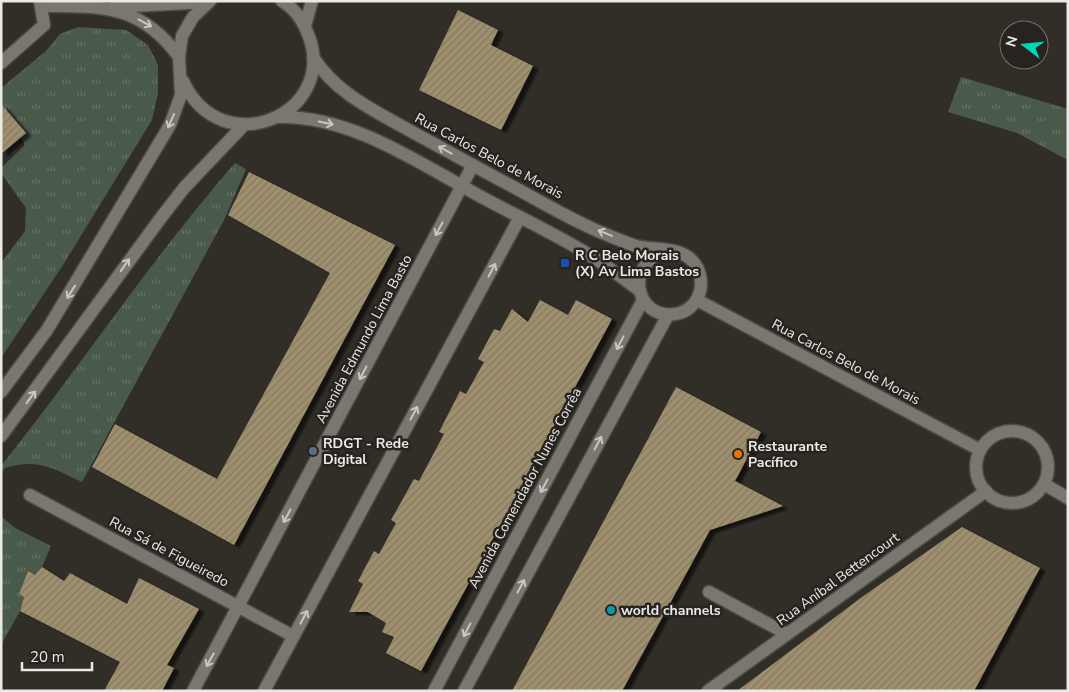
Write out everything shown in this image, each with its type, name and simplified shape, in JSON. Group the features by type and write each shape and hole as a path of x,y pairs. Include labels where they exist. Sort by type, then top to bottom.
{"street":[{"path":"181,75 189,94 204,110 222,121 243,126 255,125 278,117 292,106 304,92 311,75 313,57 311,41 305,26 297,14 282,1"},
{"path":"305,26 312,1"},
{"path":"99,8 209,2"},
{"path":"1,392 47,330 170,125 181,95 179,57 182,36 193,17 209,2"},
{"path":"1,63 44,26 40,3 99,8 122,13 151,26 164,37 179,57"},
{"name":"Rua Carlos Belo de Morais","path":"313,57 323,73 357,100 473,165 599,231 636,246 687,256 700,271 701,286 697,300 980,450"},
{"path":"278,117 296,117 352,130 461,186 597,260 641,295 658,313 668,315 684,311 697,300"},
{"path":"1,436 160,219 196,176 243,126"},
{"name":"Avenida Edmundo Lima Basto","path":"193,691 473,165"},
{"path":"264,691 520,217"},
{"path":"641,295 639,279 642,269 658,254 668,251"},
{"name":"Avenida Comendador Nunes Corrêa","path":"434,691 641,295"},
{"path":"464,691 668,315"},
{"path":"1007,431 1018,431 1029,435 1044,451 1048,467 1044,484 1028,499 1017,502 995,498 986,491 977,472 977,460 980,450 987,441 1007,431"},
{"path":"1044,484 1068,498"},
{"name":"Rua Aníbal Bettencourt","path":"708,691 986,491"},
{"name":"Rua Sá de Figueiredo","path":"30,495 293,636"},
{"path":"709,592 787,634"}],"green space":[{"path":"78,27 126,30 148,45 158,65 158,93 152,120 63,265 1,358 1,263 25,231 26,208 1,173 1,168 25,145 21,137 26,133 1,104 1,88 46,51 60,34"},
{"path":"961,77 1068,109 1068,160 1017,133 948,112"},
{"path":"235,163 246,169 224,220 82,482 53,469 36,464 16,465 5,468 1,473 1,466 145,275 204,199"},
{"path":"1,516 15,528 51,546 42,567 35,575 28,572 19,594 24,597 20,611 1,645"}],"building":[{"path":"458,10 498,30 491,45 533,66 501,130 419,90"},
{"path":"1,104 26,133 1,154"},
{"path":"249,172 395,245 234,545 92,467 115,424 217,479 330,273 228,215"},
{"path":"540,300 568,315 576,300 612,319 421,671 386,653 394,637 382,632 386,623 368,612 349,612 363,584 358,581 374,551 379,554 396,523 391,520 414,479 419,481 444,434 439,432 460,391 466,394 484,362 478,359 494,329 500,331 512,309 528,322"},
{"name":"world channels","path":"676,387 761,432 735,481 783,506 710,530 622,691 512,691"},
{"path":"962,527 1040,568 974,691 737,691 862,597"},
{"path":"42,567 64,581 70,573 127,604 139,578 199,609 167,665 174,668 162,691 104,691 120,662 20,611 24,597 19,594 28,571 35,575"}],"place":[{"name":"R C Belo Morais (X) Av Lima Bastos","path":"565,263"},
{"name":"RDGT - Rede Digital","path":"313,451"},
{"name":"Restaurante Pacífico","path":"738,454"},
{"name":"world channels","path":"611,610"}]}
